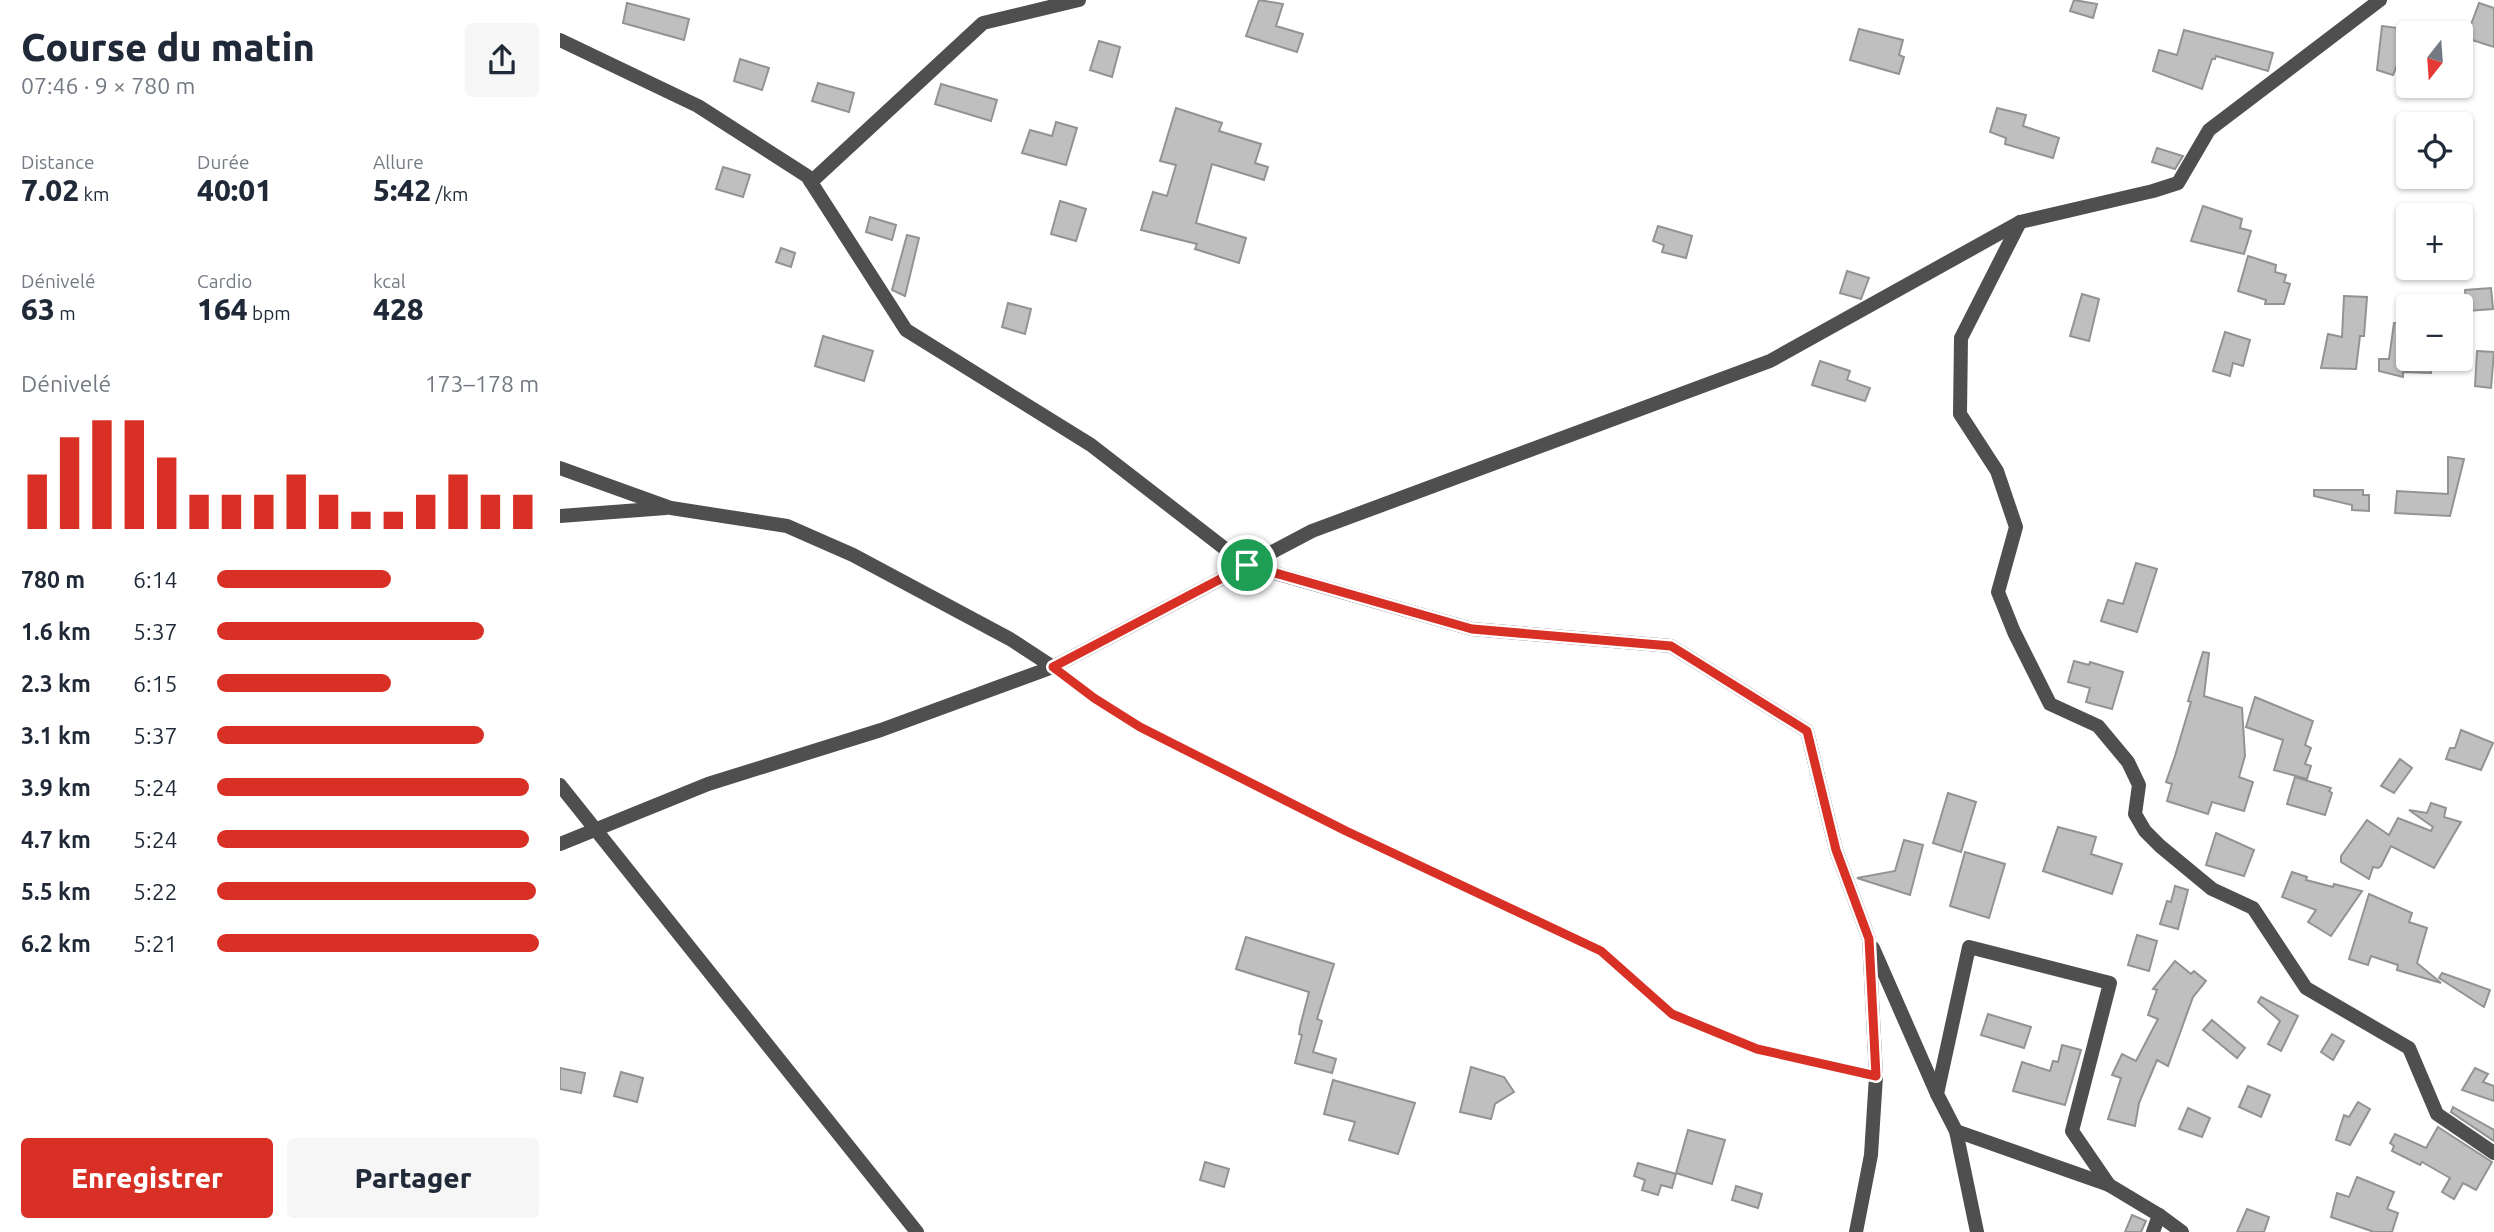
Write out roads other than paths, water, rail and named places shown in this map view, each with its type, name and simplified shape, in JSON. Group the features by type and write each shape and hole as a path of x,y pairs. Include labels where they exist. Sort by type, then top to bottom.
{"street":[{"path":"811,182 983,23 1079,0"},
{"path":"560,844 708,784 881,730 1053,667 1311,531 1770,361 2020,222 2178,183 2210,130 2380,0"},
{"path":"560,40 698,106 807,176 906,330 1091,445 1247,565 1472,629 1671,646 1807,731 1836,850 1869,939 1937,1094 1956,1130 1977,1232"},
{"path":"2020,222 1961,338 1960,414 1997,471 2016,527 1998,592 2014,632 2050,704 2098,726 2128,762 2139,785 2135,814 2145,831 2212,889 2253,908 2305,989 2409,1048 2437,1114 2494,1153"},
{"path":"560,468 671,508 787,526 853,555 986,626 1053,667"},
{"path":"560,516 671,508"},
{"path":"560,785 593,830 917,1232"},
{"path":"1856,1232 1871,1155 1876,1076 1869,939"},
{"path":"1937,1094 1969,947 2110,983 2072,1132 2109,1185"},
{"path":"1956,1130 2109,1185 2182,1232"},
{"path":"2153,1232 2159,1215"}]}
